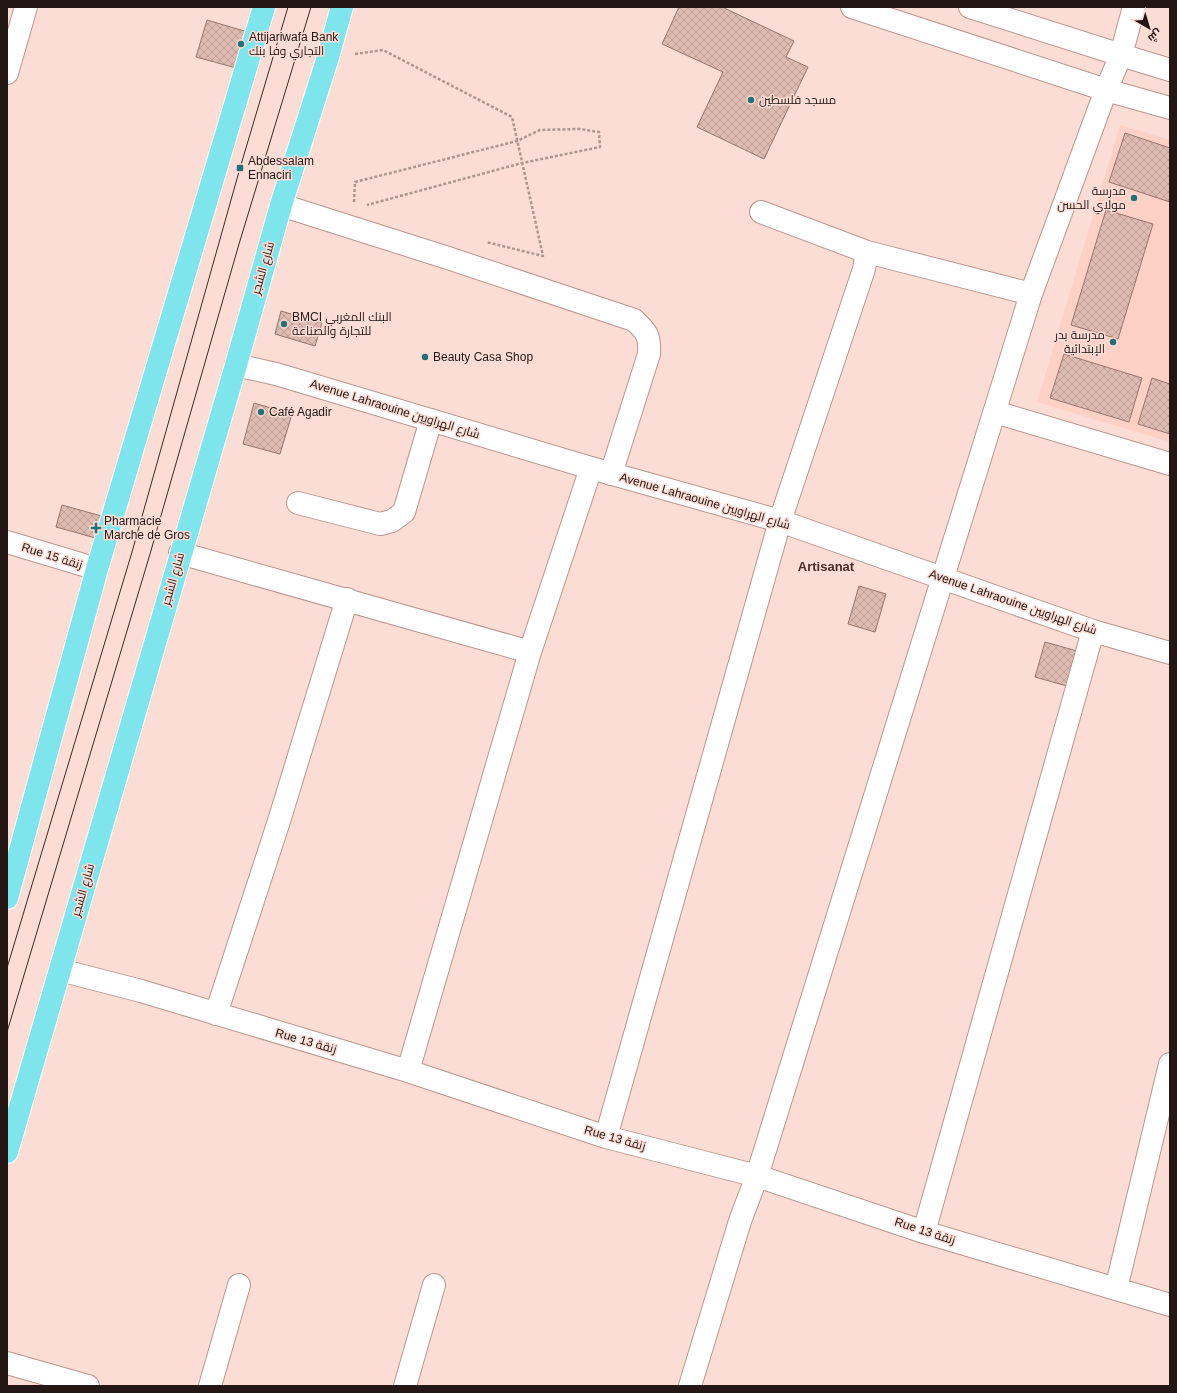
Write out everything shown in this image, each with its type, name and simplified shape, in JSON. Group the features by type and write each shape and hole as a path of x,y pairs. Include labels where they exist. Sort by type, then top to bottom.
{"main road":[{"path":"7,898 97,570 264,7"},
{"name":"شارع الشجر","path":"7,1152 180,553 236,365 281,205 342,7"}],"street":[{"path":"7,73 26,7"},
{"path":"852,7 1106,90 1170,108"},
{"path":"970,7 1170,70"},
{"path":"696,1384 740,1221 757,1176 1031,294 1106,90 1121,55 1134,7"},
{"path":"281,205 448,258 634,320 645,330 650,342 649,354 530,652 408,1071"},
{"path":"761,212 868,252 1031,294"},
{"path":"606,1137 780,521 864,269 868,252"},
{"name":"Avenue Lahraouine شارع الهراويين","path":"236,365 276,374 601,471 780,521 1093,631 1170,653"},
{"path":"995,412 1170,464"},
{"path":"298,502 380,524 392,521 404,512 431,420"},
{"name":"Rue 15 زنقة","path":"7,542 97,570"},
{"path":"180,553 530,652"},
{"path":"216,1014 279,821 347,599"},
{"path":"924,1232 1093,631"},
{"name":"Rue 13 زنقة","path":"60,970 141,991 408,1071 606,1137 757,1176 924,1232 1170,1305"},
{"path":"1116,1289 1170,1064"},
{"path":"210,1386 239,1285"},
{"path":"405,1386 434,1285"},
{"path":"7,1363 88,1386"}],"path":[{"path":"352,54 383,50 512,117 543,256 482,241"},
{"path":"353,208 355,182 517,141 540,130 580,129 599,132 600,147 522,163 361,206"}],"shaded area":[{"name":"مدرسة بدر الإبتدائية","path":"1120,125 1170,140 1170,442 1037,402"}],"building":[{"name":"مسجد فلسطين","path":"679,7 722,7 794,41 786,57 808,67 764,159 697,127 723,72 662,44"},
{"path":"207,20 251,33 240,69 196,57"},
{"path":"1125,133 1170,148 1170,202 1109,182"},
{"path":"1106,210 1153,224 1118,339 1071,325"},
{"path":"281,311 322,323 315,346 275,334"},
{"path":"1064,354 1142,378 1129,422 1050,398"},
{"path":"1152,378 1170,384 1170,434 1138,424"},
{"path":"254,403 292,414 280,454 243,444"},
{"path":"62,505 105,517 99,539 56,527"},
{"path":"859,586 886,594 875,632 848,624"},
{"path":"1045,642 1077,651 1067,686 1035,677"}],"tram line":[{"path":"7,968 132,552 240,168 288,7"},
{"path":"7,1032 150,554 239,244 311,7"}],"place":[{"name":"Attijariwafa Bank التجاري وفا بنك","path":"241,44"},
{"name":"مسجد فلسطين","path":"751,100"},
{"name":"Abdessalam Ennaciri","path":"240,168"},
{"name":"مدرسة مولاي الحسن","path":"1134,198"},
{"name":"BMCI البنك المغربي للتجارة والصناعة","path":"284,324"},
{"name":"مدرسة بدر الإبتدائية","path":"1113,342"},
{"name":"Beauty Casa Shop","path":"425,357"},
{"name":"Café Agadir","path":"261,412"},
{"name":"Pharmacie Marche de Gros","path":"96,528"}],"district":[{"name":"Artisanat","path":"826,566"}]}
